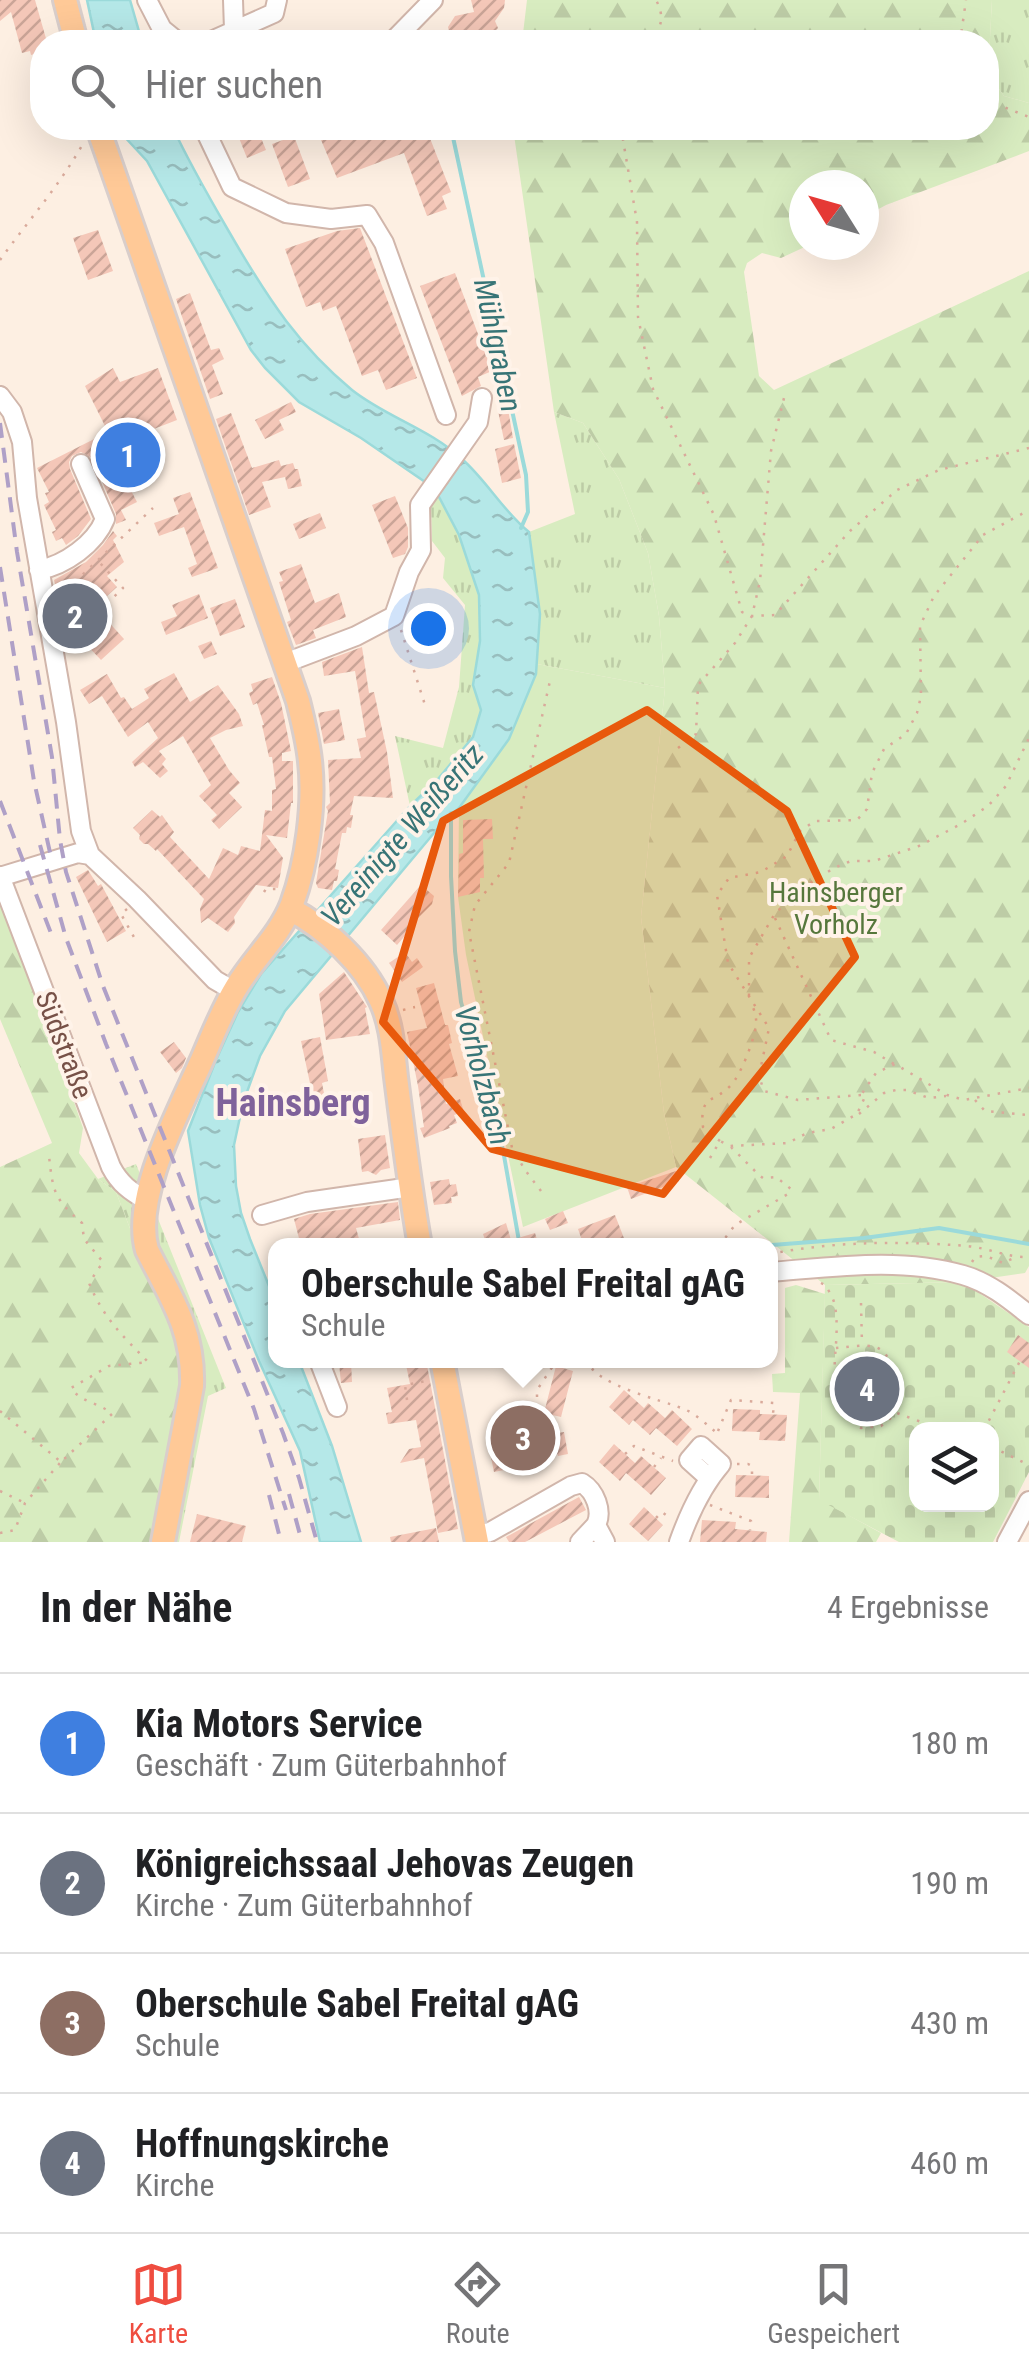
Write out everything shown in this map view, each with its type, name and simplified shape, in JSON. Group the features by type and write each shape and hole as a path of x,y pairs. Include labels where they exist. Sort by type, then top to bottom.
{"main road":[{"path":"65,0 73,30"},
{"path":"93,140 285,663 301,712 311,778 306,845 296,891 286,899 282,923 234,991 170,1132 143,1216 144,1239 187,1332 193,1364 163,1542"},
{"path":"286,899 366,976 386,1014 419,1238"},
{"path":"438,1370 476,1538"}],"street":[{"path":"146,0 163,30"},
{"path":"233,0 234,30 274,13 278,0"},
{"path":"404,30 434,0"},
{"path":"210,140 232,187 286,213 331,218 367,215 384,244 446,414"},
{"path":"0,396 12,412 22,442 26,498 66,722 80,832 90,855 215,980 234,991"},
{"path":"285,663 356,636 394,616 421,550 420,505 478,422 482,398"},
{"path":"39,570 54,568 79,551 100,531 106,518 81,464"},
{"path":"0,876 78,853 90,855"},
{"name":"Südstraße","path":"0,876 111,1167 127,1190 147,1200"},
{"path":"262,1215 307,1202 410,1187"},
{"path":"778,1271 872,1264 964,1275 996,1290 1029,1315"},
{"path":"322,1368 337,1406"},
{"path":"678,1542 709,1478"},
{"path":"476,1538 582,1483 589,1488 599,1509 601,1534 580,1542"},
{"path":"1006,1542 1029,1501"}],"path":[{"path":"656,0 662,12 659,30"},
{"path":"962,30 966,0"},
{"path":"999,105 1029,116"},
{"path":"0,260 35,210 58,186 87,140"},
{"path":"622,140 637,222 638,316 653,389 714,516 742,612 752,616 775,615 850,531 897,490 939,470 1029,448"},
{"path":"678,748 696,734 698,684 735,643 752,616 760,581 771,451 784,398"},
{"path":"46,610 153,508"},
{"path":"861,1095 798,1100 764,1091 759,1076 769,1028 728,963 717,895 728,878 762,872 787,856 800,831 816,821 857,820 867,809 872,773 884,750 906,734 916,713 921,696 920,626 934,596 983,535 1029,510"},
{"path":"92,618 123,588 100,563"},
{"path":"394,616 426,705"},
{"path":"542,1191 512,1148 469,932 475,904 509,863 550,681"},
{"path":"725,1238 735,1225 791,1189 776,1177 759,1175 730,1146 703,1127 701,1113 710,1099 731,1086 752,1046 757,1020 749,998 749,958 774,915 796,892 834,868 851,861 874,861 919,846 988,806 1006,786 1029,738"},
{"path":"264,892 266,889 286,899"},
{"path":"132,904 121,914 135,939"},
{"path":"774,915 831,1040 874,1052 947,1095 964,1100 1029,1088"},
{"path":"397,1012 416,1007"},
{"path":"861,1095 876,1073 895,1064"},
{"path":"894,1084 896,1090"},
{"path":"730,1146 788,1142 807,1133 832,1130 884,1093 896,1090 929,1098 947,1095"},
{"path":"858,1114 864,1104 861,1095"},
{"path":"974,1099 985,1111 1029,1115"},
{"path":"710,1158 720,1142"},
{"path":"0,1533 15,1530 24,1502 112,1414 103,1406 77,1397 71,1388 110,1366 148,1362 107,1319 93,1292 89,1283 102,1262 84,1239 82,1224 60,1204 52,1186 48,1156"},
{"path":"778,1253 865,1242 914,1243 985,1248 1015,1258"},
{"path":"970,1266 975,1257 986,1256 1002,1263 1029,1257"},
{"path":"825,1284 835,1304 834,1380 839,1402 861,1428 881,1426 897,1413"},
{"path":"860,1303 862,1347"},
{"path":"835,1348 875,1346 886,1354 893,1371 897,1413"},
{"path":"988,1422 1020,1361"},
{"path":"537,1418 537,1390 552,1368"},
{"path":"589,1368 640,1396 687,1410 717,1432 731,1400 774,1403 773,1414"},
{"path":"408,1400 405,1385 438,1370"},
{"path":"636,1401 640,1396"},
{"path":"749,1410 750,1400"},
{"path":"656,1410 663,1404"},
{"path":"680,1418 687,1410"},
{"path":"0,1411 61,1462"},
{"path":"897,1413 921,1422"},
{"path":"625,1454 634,1446 679,1463"},
{"path":"999,1450 1029,1465"},
{"path":"654,1467 662,1456"},
{"path":"730,1464 748,1464 752,1466 752,1475"},
{"path":"0,1491 24,1502"},
{"path":"697,1499 751,1521 750,1530"},
{"path":"656,1518 662,1512 674,1520"}],"highlighted area":[{"path":"647,710 787,811 855,957 663,1194 492,1149 383,1022 443,821"}],"green space":[{"name":"Hainsberger Vorholz","path":"527,0 992,0 990,30 523,30"},
{"path":"992,0 1029,0 1029,103 1004,96 999,89 999,30 990,30"},
{"name":"Hainsberger Vorholz","path":"999,89 1004,96 1029,103 1029,151 879,209 879,170 789,170 789,254 781,258 762,253 747,263 744,272 759,376 774,390 1029,271 1029,1266 1025,1273 963,1282 825,1285 778,1248 778,1238 766,1238 676,1167 664,1113 641,917 665,688 659,616 648,553 619,479 583,423 554,412 515,140 999,140"},
{"path":"554,412 583,423 619,479 648,553 659,616 665,688 537,664 540,614 529,532 575,514"},
{"path":"439,497 459,535 479,595 480,641 473,685 481,710 473,737 410,806 395,736 443,748 459,687 465,605 443,578 445,558 432,541 431,505"},
{"path":"537,664 665,688 641,917 664,1113 676,1167 523,1227 466,955 458,897 459,808 509,739"},
{"path":"0,904 34,986 83,1128 79,1153 98,1179 116,1192 184,1356 182,1391 155,1542 0,1542 0,1167 52,1143 0,1019"},
{"path":"136,1164 226,1388 208,1396 179,1542 155,1542 139,1252 116,1192 98,1179"},
{"path":"963,1282 1029,1327 1029,1472 993,1542 899,1542 819,1500 825,1285"},
{"path":"796,1285 825,1294 819,1499 881,1533 876,1542 789,1542 800,1393 773,1392 772,1374 785,1373 785,1288"}],"water":[{"path":"87,0 130,0 139,30 93,30"},
{"name":"Vereinigte Weißeritz","path":"128,140 179,140 248,263 301,339 352,390 436,439 462,459 529,532 540,614 536,674 509,739 459,808 285,1011 260,1056 243,1103 234,1145 241,1213 268,1284 268,1368 302,1368 332,1446 361,1542 320,1542 300,1451 209,1238 188,1131 238,1012 261,974 473,737 481,710 473,685 480,641 479,595 459,535 428,484 299,402 251,350 147,161"}],"building":[{"path":"0,0 35,0 44,30 30,30 30,51 22,53 11,12 0,21"},
{"path":"471,0 505,0 495,21 496,30 449,30 455,16 474,12"},
{"path":"240,140 262,140 266,150 247,158"},
{"path":"295,140 310,179 288,187 272,144"},
{"path":"321,140 431,140 451,192 442,196 447,209 427,216 404,153 337,178"},
{"path":"360,228 417,378 386,390 378,370 362,376 336,306 323,311 320,302 306,307 285,249 337,231"},
{"path":"98,230 113,271 88,280 73,238"},
{"path":"455,273 492,371 478,377 481,386 462,396 420,286"},
{"path":"190,293 211,350 219,348 224,359 212,365 223,394 210,399 176,299"},
{"path":"113,368 120,382 158,368 177,420 146,432 153,444 124,465 130,480 126,481 137,502 121,510 126,520 116,524 116,514 92,458 81,452 72,456 70,469 91,519 66,545 62,538 56,541 52,532 56,530 44,505 49,502 45,493 49,492 37,468 108,432 85,386"},
{"path":"291,402 296,412 279,420 284,430 265,439 255,420"},
{"path":"508,409 513,438 504,440 498,411"},
{"path":"231,413 252,468 279,460 281,466 293,463 302,486 288,489 285,477 262,482 271,507 249,515 216,419"},
{"path":"514,444 521,478 502,483 495,449"},
{"path":"190,492 218,568 192,577 188,568 197,564 184,527 159,536 154,523 179,514 173,498"},
{"path":"395,496 408,528 408,547 405,554 393,558 372,505"},
{"path":"320,513 326,528 299,539 293,524"},
{"path":"113,531 117,536 113,540 124,562 107,576 117,587 95,607 124,639 101,660 79,641 60,616 59,608 69,599 54,580 86,562"},
{"path":"301,564 315,603 339,593 346,617 313,630 316,638 296,645 287,622 291,620 279,572"},
{"path":"199,594 208,618 166,635 161,622 177,616 172,605"},
{"path":"235,599 245,627 220,636 210,608"},
{"path":"211,641 217,654 204,659 198,646"},
{"path":"362,647 369,693 374,692 387,752 393,798 354,796 351,828 342,833 335,869 339,870 337,881 332,890 318,888 326,807 330,803 328,760 361,758 357,739 366,737 355,671 324,676 322,662"},
{"path":"174,673 190,702 218,685 243,726 210,738 240,783 229,793 242,807 219,829 211,820 217,815 199,796 211,785 183,736 159,751 166,759 162,764 168,771 160,778 143,762 135,767 132,762 158,738 148,722 128,737 102,696 89,704 80,690 107,674 132,709 149,698 144,689"},
{"path":"272,677 291,751 282,753 282,761 293,761 293,803 287,838 266,835 283,858 278,888 256,885 228,932 208,918 201,923 204,899 157,849 139,839 133,828 152,810 162,815 174,832 170,837 209,879 223,848 238,855 241,846 260,851 265,810 272,811 272,790 276,789 264,725 249,693 253,691 251,684"},
{"path":"339,709 345,740 324,744 318,713"},
{"path":"492,819 493,839 483,839 484,878 480,878 480,892 458,897 463,820"},
{"path":"88,870 98,886 101,884 126,931 107,942 76,877"},
{"path":"421,885 434,896 432,904 397,945 381,930"},
{"path":"405,952 412,962 417,958 423,967 402,982 389,963"},
{"path":"344,972 367,1007 370,1034 326,1040 319,994"},
{"path":"434,983 448,1025 458,1076 443,1079 446,1104 460,1099 464,1112 454,1115 457,1123 450,1128 424,1138 407,1032 427,1028 416,988"},
{"path":"320,1037 328,1081 322,1083 328,1114 317,1116 301,1041"},
{"path":"174,1042 186,1058 176,1073 160,1052"},
{"path":"385,1135 390,1168 376,1175 362,1172 358,1139"},
{"path":"676,1171 679,1181 631,1199 627,1187"},
{"path":"449,1179 450,1185 456,1184 458,1196 451,1197 452,1203 434,1205 430,1182"},
{"path":"398,1202 400,1220 356,1228 359,1238 299,1238 294,1219"},
{"path":"563,1211 568,1223 550,1230 545,1219"},
{"path":"615,1215 624,1238 581,1238 578,1229"},
{"path":"506,1223 510,1238 484,1238 483,1234"},
{"path":"1018,1335 1029,1343 1029,1368 1007,1352"},
{"path":"875,1359 876,1371 884,1370 887,1392 879,1393 878,1412 868,1418 857,1408 856,1396 848,1396 841,1362"},
{"path":"340,1368 351,1368 352,1382 341,1383"},
{"path":"407,1368 428,1368 458,1529 438,1533 424,1458 400,1463 409,1449 421,1447 416,1420 388,1424 386,1413 392,1412 387,1388 410,1384"},
{"path":"555,1368 573,1371 561,1417 544,1413"},
{"path":"624,1390 644,1408 648,1403 665,1418 672,1410 692,1429 677,1446 656,1428 650,1435 633,1420 629,1425 609,1407"},
{"path":"733,1409 787,1415 785,1441 759,1440 760,1432 732,1431"},
{"path":"564,1432 568,1454 517,1462 518,1467 494,1472 487,1438 511,1433 512,1440"},
{"path":"614,1444 635,1463 641,1456 666,1478 651,1495 626,1473 620,1481 599,1462"},
{"path":"736,1475 769,1476 769,1498 735,1497"},
{"path":"579,1497 586,1510 525,1542 509,1542 506,1537"},
{"path":"644,1507 663,1525 648,1541 629,1524"},
{"path":"197,1514 246,1526 242,1542 190,1542"},
{"path":"702,1520 736,1522 735,1529 767,1532 766,1542 700,1542"},
{"path":"436,1528 439,1542 391,1542 390,1537"}],"waterway":[{"name":"Mühlgraben","path":"454,140 526,475 528,512 521,528"},
{"name":"Vorholzbach","path":"451,813 451,876 461,1002 503,1150 518,1238"},
{"name":"Vorholzbach","path":"778,1245 939,1228 1029,1244"}],"railway":[{"path":"0,423 66,872 103,986 283,1433 317,1542"},
{"path":"0,567 34,781 51,857"},
{"path":"0,801 54,941"},
{"path":"40,845 66,938 254,1409 286,1510"},
{"path":"289,1494 302,1542"},
{"path":"269,1495 281,1542"}],"place":[{"name":"Kia Motors Service","path":"128,455"},
{"name":"Königreichssaal Jehovas Zeugen","path":"75,616"},
{"name":"Hoffnungskirche","path":"867,1389"},
{"name":"Oberschule Sabel Freital gAG","path":"523,1438"}],"district":[{"name":"Hainsberg","path":"293,1103"}]}
